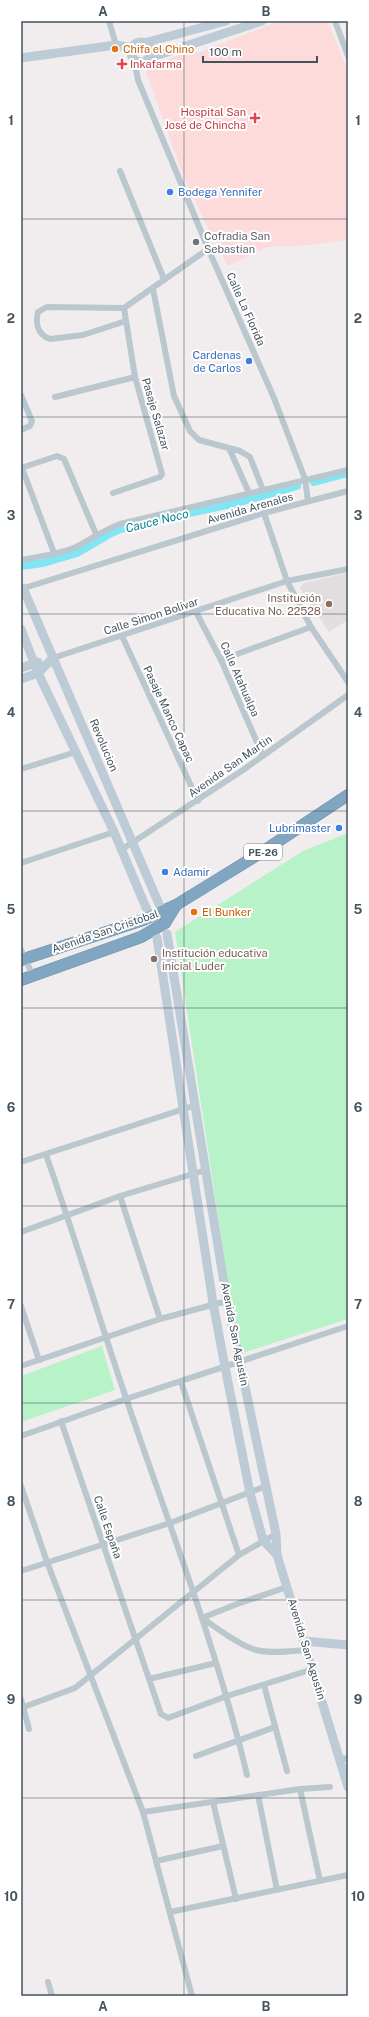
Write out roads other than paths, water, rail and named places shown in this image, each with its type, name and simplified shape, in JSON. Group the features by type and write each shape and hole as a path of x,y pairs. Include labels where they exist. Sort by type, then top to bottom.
{"highway":[{"name":"Avenida San Cristobal","path":"22,956 150,917 176,905 262,852 348,795"},
{"path":"21,980 141,937 156,934 166,929 176,905"}],"street":[{"path":"109,21 116,45"},
{"path":"226,21 144,43 138,42 132,48 131,54 134,59 142,62 149,58 259,21"},
{"path":"334,21 348,56"},
{"path":"192,31 196,43"},
{"path":"144,43 150,49 149,58"},
{"path":"21,58 116,45 132,48"},
{"name":"Calle La Florida","path":"134,59 138,80 208,248 274,398 305,479 308,501"},
{"path":"120,171 164,279"},
{"path":"126,321 83,335 50,339 46,338 40,332 36,323 38,312 47,307 124,308 153,289 164,279 208,248"},
{"path":"153,289 174,396 190,431 199,440 240,451 250,457 263,490"},
{"name":"Pasaje Salazar","path":"113,493 160,477 162,474 135,377 124,308"},
{"path":"55,397 135,377"},
{"path":"21,395 32,421 30,426 21,430"},
{"path":"229,448 249,493"},
{"path":"54,553 21,468 57,456 64,459 96,534"},
{"name":"Avenida Arenales","path":"21,560 76,547 96,534 120,524 348,470"},
{"name":"Avenida Arenales","path":"22,588 264,513 348,491"},
{"path":"264,513 287,581 311,627 348,682"},
{"name":"Calle Simon Bolivar","path":"53,658 287,581 348,569"},
{"name":"Revolucion","path":"22,588 162,911"},
{"name":"Calle Atahualpa","path":"196,612 221,660 263,756"},
{"path":"221,660 311,627"},
{"path":"21,629 38,673 114,832 150,917"},
{"name":"Pasaje Manco Capac","path":"122,636 198,801"},
{"path":"21,668 53,658"},
{"path":"21,679 38,673 53,658"},
{"name":"Avenida San Martin","path":"121,850 198,801 348,695"},
{"path":"21,769 76,752"},
{"path":"21,863 114,832"},
{"path":"162,911 166,929"},
{"name":"Avenida San Agustin","path":"150,917 156,934 185,1109 213,1303 224,1366 250,1493 263,1540"},
{"name":"Avenida San Agustin","path":"166,929 227,1301 276,1534 277,1555 313,1669 344,1758 348,1787"},
{"path":"22,956 33,976"},
{"path":"21,1162 196,1106"},
{"path":"46,1155 67,1215 126,1399 194,1592 227,1696 247,1775"},
{"path":"21,1232 120,1196 206,1170"},
{"path":"120,1196 160,1319"},
{"path":"21,1366 160,1319 213,1303 227,1301"},
{"path":"21,1306 39,1360"},
{"path":"21,1436 224,1366 348,1326"},
{"path":"181,1382 239,1555"},
{"name":"Calle España","path":"61,1421 103,1543 134,1640 161,1714 168,1718 227,1696"},
{"path":"21,1486 47,1562 143,1812 192,1996"},
{"path":"21,1571 103,1543 170,1523 266,1486"},
{"path":"22,1707 75,1688 239,1555 276,1534"},
{"path":"263,1540 277,1555"},
{"path":"202,1618 287,1587"},
{"path":"202,1618 247,1647 256,1650 269,1652 306,1646 348,1645"},
{"path":"148,1679 216,1662"},
{"path":"227,1696 313,1669"},
{"path":"264,1684 288,1772"},
{"path":"21,1699 29,1730"},
{"path":"196,1756 275,1727"},
{"path":"143,1812 300,1789 330,1787"},
{"path":"300,1789 320,1881"},
{"path":"258,1795 277,1890"},
{"path":"213,1802 236,1899"},
{"path":"156,1861 224,1846"},
{"path":"170,1912 348,1875"},
{"path":"48,1982 52,1996"}],"waterway":[{"name":"Cauce Noco","path":"314,482 348,473"},
{"name":"Cauce Noco","path":"21,566 43,563 77,553 111,533 128,526 236,503 297,486"}],"place":[{"name":"Chifa el Chino","path":"115,49"},
{"name":"Inkafarma","path":"122,64"},
{"name":"Hospital San José de Chincha","path":"255,118"},
{"name":"Bodega Yennifer","path":"170,192"},
{"name":"Cofradia San Sebastian","path":"196,242"},
{"name":"Cardenas de Carlos","path":"249,361"},
{"name":"Institución Educativa No. 22528","path":"329,604"},
{"name":"Lubrimaster","path":"339,828"},
{"name":"Adamir","path":"165,872"},
{"name":"El Bunker","path":"194,912"},
{"name":"Institución educativa inicial Luder","path":"154,959"}]}
